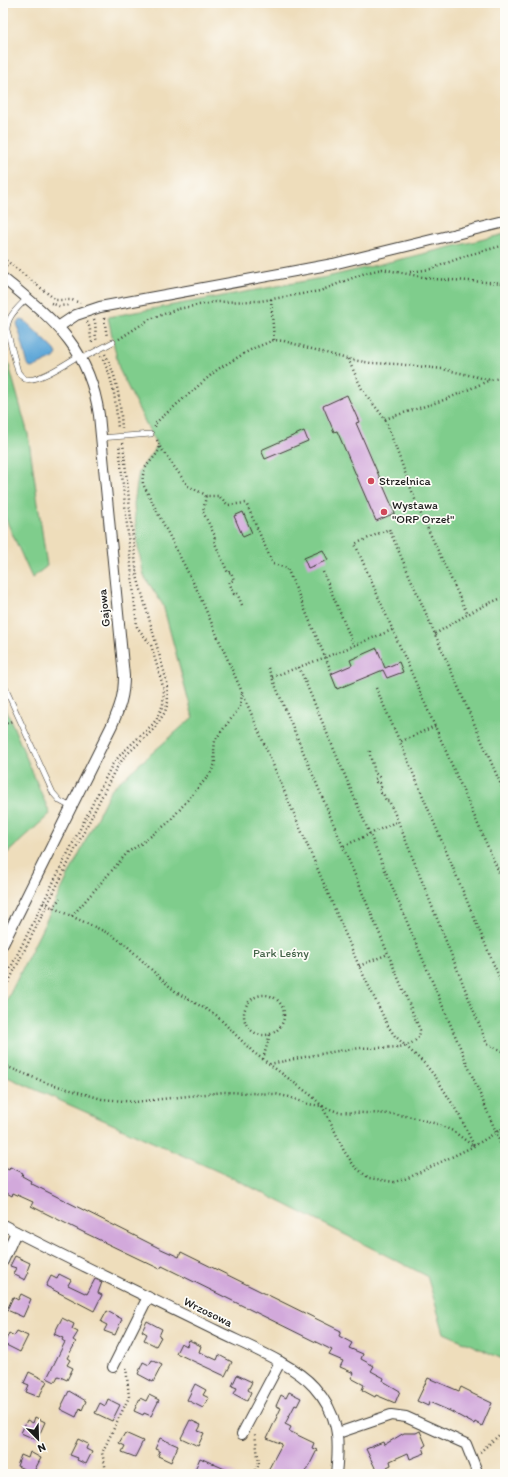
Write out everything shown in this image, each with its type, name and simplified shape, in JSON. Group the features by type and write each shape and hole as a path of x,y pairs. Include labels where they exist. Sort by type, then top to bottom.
{"street":[{"path":"58,327 87,310 333,264 505,222"},
{"name":"Gajowa","path":"3,278 27,298 66,336 81,357 91,379 96,397 123,661 124,693 112,725 3,944"},
{"name":"Wrzosowa","path":"3,1226 280,1362 301,1374 314,1387 333,1417 338,1433 336,1474"},
{"path":"3,1261 16,1232"},
{"path":"113,1367 148,1297"},
{"path":"242,1434 280,1362"},
{"path":"338,1433 391,1415 406,1417 466,1444 478,1474"}],"lane":[{"path":"27,298 9,318 7,323 7,330 18,372 22,377 26,379 39,378 111,344"},
{"path":"100,438 152,433"},
{"path":"3,683 53,793 60,801 71,807"}],"path":[{"path":"502,3 505,21"},
{"path":"407,273 431,269 468,255 505,245"},
{"path":"3,258 51,297 59,301 76,301 87,310 95,321 96,339 112,385 116,404 137,576 167,682 168,702 165,712 154,729 124,757 114,772 3,993"},
{"path":"104,318 111,344 150,319 178,309 214,302 253,302 320,291 365,272 382,269 433,279 505,283"},
{"path":"271,299 274,340"},
{"path":"332,673 287,568 273,564 246,503 228,505 219,496 206,496 188,486 152,433 155,424 218,369 252,349 274,340 284,341 347,359 371,363 443,369 490,380"},
{"path":"92,342 100,349"},
{"path":"347,359 363,391 385,419 419,510 467,613"},
{"path":"385,419 447,399 490,380 505,377"},
{"path":"3,983 112,766 122,753 152,725 163,705 164,690 151,645 137,627 120,436"},
{"path":"160,446 157,453 143,470 143,484 197,590 359,966 388,1026 395,1036 437,1079 461,1118 474,1146"},
{"path":"206,496 203,512 215,536 214,541 228,573 231,572 234,580 229,582 234,594 237,593 242,605"},
{"path":"505,794 389,529 355,544 505,886"},
{"path":"323,572 354,646"},
{"path":"435,634 467,613 492,601 505,597"},
{"path":"272,677 392,630"},
{"path":"299,667 505,1156"},
{"path":"268,668 420,1030 420,1035 417,1040 406,1046 361,1048 270,1064"},
{"path":"376,688 505,992"},
{"path":"72,916 128,852 168,823 210,774 214,764 215,740 240,707 242,692"},
{"path":"400,742 435,726"},
{"path":"370,751 369,756 374,772 379,777 374,779 380,784 381,787 379,788 381,793 383,793 386,801 389,801 398,822 487,1044 505,1052"},
{"path":"344,846 398,822"},
{"path":"53,908 60,898"},
{"path":"43,903 110,934 126,945 176,992 216,1015 253,1052 312,1096 322,1106 344,1151 355,1167 369,1178 394,1182 408,1178 474,1146 505,1127"},
{"path":"359,966 388,954"},
{"path":"259,995 271,996 277,999 284,1009 285,1016 280,1027 276,1032 270,1034 263,1035 250,1030 244,1017 244,1010 247,1003 252,998 259,995"},
{"path":"263,1059 270,1034"},
{"path":"3,1064 47,1082 102,1099 135,1102 224,1092 275,1094 308,1104 322,1106 338,1112 393,1114 425,1120 437,1124 453,1131 474,1146"},
{"path":"107,1474 102,1453 129,1397 124,1345"},
{"path":"252,1416 259,1464 254,1474"},
{"path":"472,1459 505,1430"}],"green space":[{"name":"Park Leśny","path":"505,234 505,1360 444,1333 427,1276 235,1179 3,1075 3,1008 111,789 193,717 163,605 144,576 138,547 134,504 139,471 157,446 119,369 108,317 327,277"},
{"path":"3,344 28,434 47,566 32,578 3,513"},
{"path":"3,702 50,814 3,857"}],"water":[{"path":"21,320 25,321 55,350 57,354 54,358 32,368 28,365 17,323"}],"building":[{"path":"347,395 359,422 356,423 395,513 376,521 337,431 334,432 323,406"},
{"path":"304,431 308,441 265,459 261,450"},
{"path":"243,512 252,533 243,537 234,516"},
{"path":"323,550 328,560 308,568 304,558"},
{"path":"377,648 385,668 399,662 403,672 387,678 383,670 337,689 331,674 352,665 350,660"},
{"path":"3,1167 9,1170 10,1167 23,1173 22,1176 31,1181 30,1183 159,1248 179,1257 181,1252 341,1331 339,1336 352,1343 349,1348 363,1354 361,1359 374,1366 371,1371 384,1378 383,1381 400,1391 395,1403 376,1395 375,1397 362,1390 364,1385 351,1378 354,1373 340,1367 343,1361 329,1355 332,1350 162,1266 160,1269 85,1233 31,1206 33,1202 13,1193 12,1196 3,1191"},
{"path":"15,1256 30,1263 27,1271 29,1272 25,1280 13,1274 16,1268 10,1266"},
{"path":"59,1274 71,1280 68,1285 87,1294 95,1279 102,1282 98,1293 102,1295 94,1311 46,1286 51,1276 57,1279"},
{"path":"21,1294 31,1299 23,1317 7,1310 13,1297 18,1300"},
{"path":"107,1311 122,1319 115,1335 104,1331 107,1325 101,1322"},
{"path":"62,1318 74,1324 72,1329 78,1332 73,1340 76,1342 67,1358 70,1360 67,1365 73,1368 67,1380 58,1376 55,1382 47,1378 65,1342 62,1340 63,1338 54,1334"},
{"path":"147,1321 162,1329 159,1336 161,1337 156,1346 144,1340 147,1334 142,1331"},
{"path":"17,1331 28,1336 20,1352 4,1344 9,1333 14,1336"},
{"path":"189,1340 201,1346 199,1352 217,1360 219,1355 232,1362 225,1376 176,1353 181,1343 187,1346"},
{"path":"152,1360 162,1365 153,1382 138,1374 143,1362 149,1365"},
{"path":"29,1372 47,1381 39,1397 26,1392 29,1385 24,1383"},
{"path":"237,1375 252,1382 248,1390 251,1392 247,1401 234,1394 237,1388 232,1386"},
{"path":"428,1378 459,1391 461,1387 492,1403 482,1426 475,1422 474,1424 429,1402 428,1406 417,1401"},
{"path":"195,1384 206,1390 203,1395 209,1398 203,1408 187,1400"},
{"path":"69,1391 86,1401 82,1410 80,1408 76,1417 60,1409"},
{"path":"289,1392 301,1398 297,1406 295,1405 285,1424 291,1427 289,1431 314,1443 312,1448 317,1450 305,1474 266,1474 282,1444 267,1438 281,1408 276,1406 281,1395 286,1398"},
{"path":"149,1395 159,1400 151,1416 144,1413 143,1415 134,1411 140,1398 146,1401"},
{"path":"108,1399 120,1405 112,1421 95,1413 100,1403 105,1406"},
{"path":"35,1417 45,1422 37,1440 21,1433 27,1420 33,1423"},
{"path":"190,1420 201,1425 198,1431 204,1433 198,1446 181,1438"},
{"path":"420,1431 426,1445 423,1447 425,1453 410,1459 408,1453 390,1461 391,1465 387,1467 390,1474 378,1474 366,1449 383,1442 384,1445 404,1433 416,1433"},
{"path":"125,1433 143,1441 135,1457 122,1452 125,1446 119,1443"},
{"path":"160,1438 178,1446 171,1462 158,1456 160,1451 155,1449"},
{"path":"78,1439 88,1444 86,1449 92,1452 86,1464 77,1460 78,1458 70,1455"},
{"path":"30,1452 41,1458 33,1473 17,1466 21,1455 28,1458"},
{"path":"200,1458 236,1474 193,1474"}],"place":[{"name":"Strzelnica","path":"371,481"},
{"name":"Wystawa \"ORP Orzeł\"","path":"384,512"}]}
